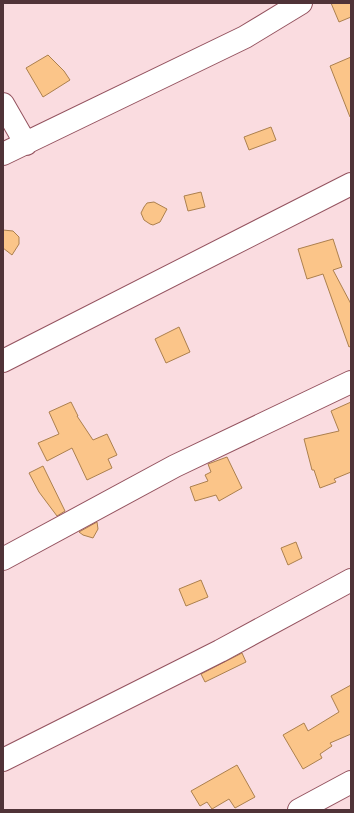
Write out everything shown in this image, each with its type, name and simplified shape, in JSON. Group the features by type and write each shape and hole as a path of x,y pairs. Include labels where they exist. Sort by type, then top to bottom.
{"street":[{"path":"3,154 245,37 301,3"},
{"path":"3,104 26,144"},
{"path":"3,362 351,184"},
{"path":"3,559 175,466 351,382"},
{"path":"3,760 220,651 351,580"},
{"path":"299,810 351,782"}],"building":[{"path":"331,3 351,3 351,17 339,22"},
{"path":"48,55 64,71 70,80 43,97 26,68"},
{"path":"351,57 351,117 350,117 330,66"},
{"path":"271,127 276,140 249,150 244,137"},
{"path":"201,192 205,207 188,211 184,196"},
{"path":"154,202 167,209 160,222 153,225 144,220 141,213 147,203"},
{"path":"3,230 13,231 19,237 19,244 12,255 3,248"},
{"path":"333,239 342,267 333,270 351,304 351,346 349,347 323,274 307,279 298,249"},
{"path":"179,327 190,352 166,363 155,339"},
{"path":"71,402 77,416 93,440 107,434 117,455 108,459 112,468 87,480 72,448 47,461 38,443 59,434 49,412"},
{"path":"351,402 351,472 334,479 336,482 320,488 314,470 312,470 304,439 339,431 331,411"},
{"path":"227,457 242,488 219,501 216,495 195,501 190,487 208,481 205,475 211,472 208,464"},
{"path":"43,466 65,511 57,516 39,492 29,473"},
{"path":"97,522 98,529 93,538 79,532"},
{"path":"296,542 302,558 288,565 281,548"},
{"path":"201,580 208,597 186,606 179,589"},
{"path":"242,653 246,662 205,682 201,674"},
{"path":"351,685 351,734 330,743 332,746 320,754 322,758 303,769 283,735 304,723 308,731 339,712 331,696"},
{"path":"237,765 255,797 235,808 229,799 212,809 207,802 200,806 191,791"}]}
